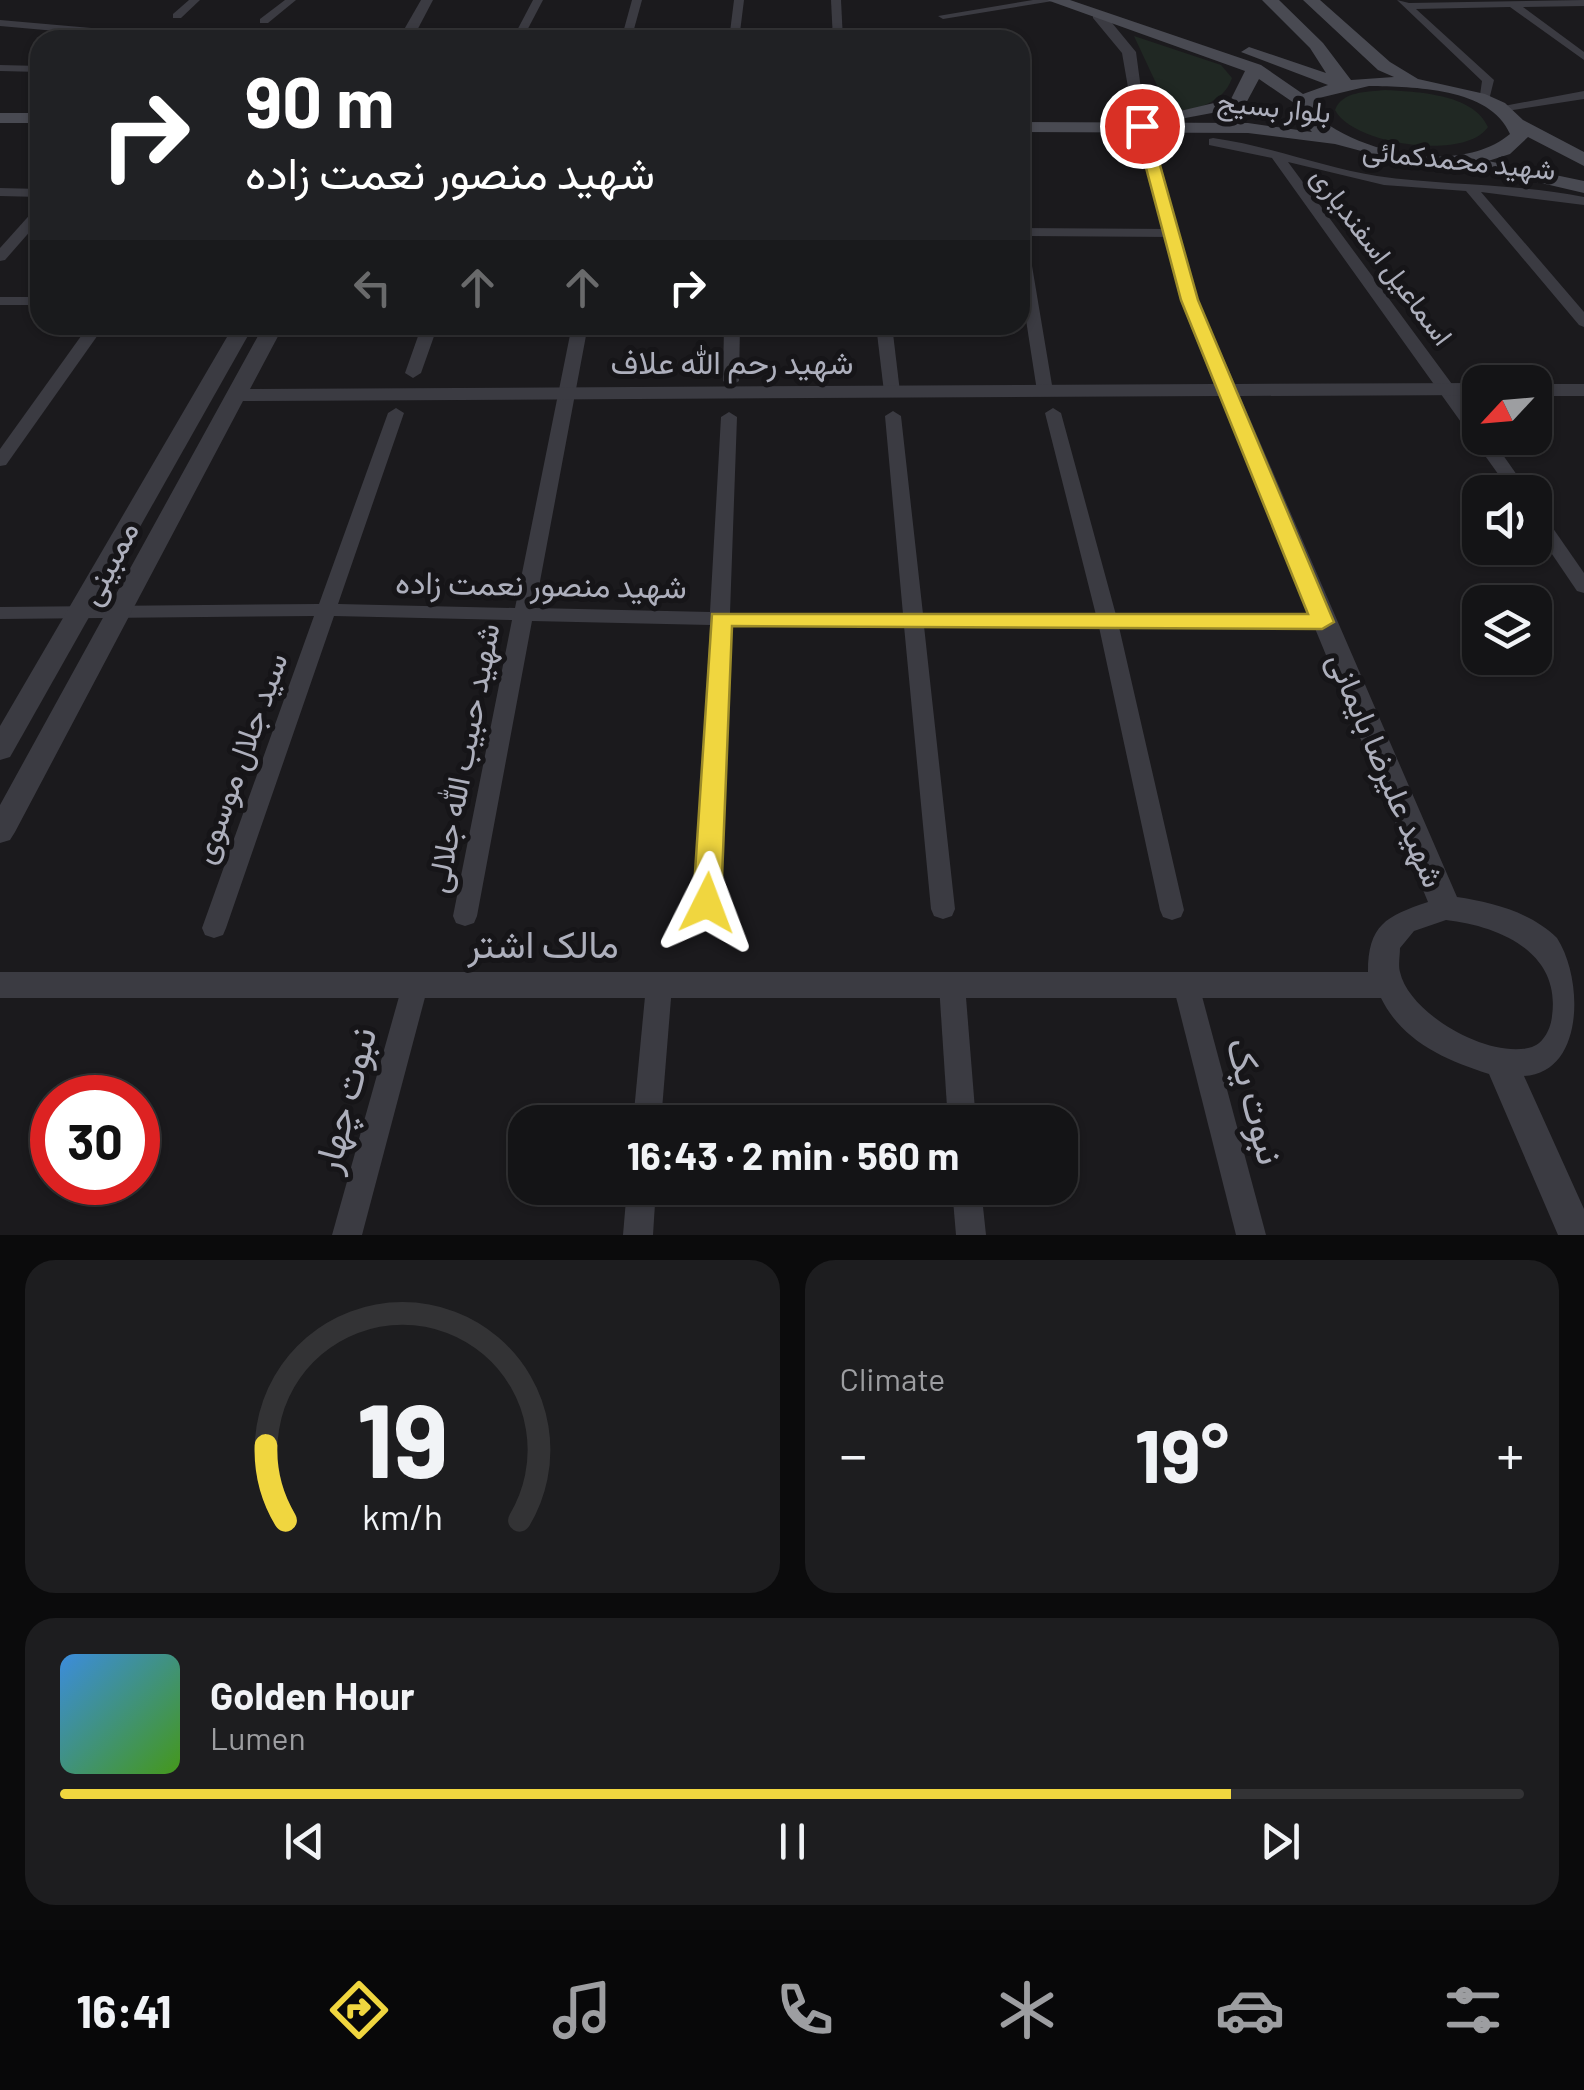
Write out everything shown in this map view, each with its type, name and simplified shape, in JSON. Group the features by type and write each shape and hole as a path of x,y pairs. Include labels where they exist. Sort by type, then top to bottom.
{"main road":[{"path":"1054,0 1255,70 1304,102 1309,122 1342,142"},
{"path":"1088,0 1343,84 1422,84"},
{"path":"1270,0 1316,46 1343,84"},
{"path":"1311,0 1384,66 1422,84 1492,104 1519,125 1584,160"},
{"path":"1241,49 1305,40 1302,32"},
{"path":"1316,46 1346,52 1361,46"},
{"path":"1178,117 1238,104 1255,70"},
{"name":"بلوار بسیج","path":"1030,116 1246,122 1343,84"},
{"name":"بلوار بسیج","path":"1030,127 1178,117 1246,122 1396,156 1454,160"},
{"path":"0,118 30,118"},
{"path":"1454,160 1501,152 1520,135 1519,125"},
{"path":"0,128 30,128"},
{"path":"1454,160 1576,185"},
{"path":"1576,185 1562,176 1584,169"}],"street":[{"path":"177,16 194,0"},
{"path":"264,21 291,0"},
{"path":"410,30 427,0"},
{"path":"428,30 444,0"},
{"path":"522,30 538,0"},
{"path":"629,30 637,0"},
{"path":"735,30 738,0"},
{"path":"836,0 838,30"},
{"path":"943,16 1054,0"},
{"path":"1509,2 1584,58"},
{"path":"1403,3 1584,3"},
{"path":"1403,3 1488,80 1492,104 1582,97"},
{"name":"شهید علیرضا بایمانی","path":"1098,15 1130,52 1141,121 1189,300 1446,908"},
{"path":"0,23 80,30"},
{"path":"0,68 30,69"},
{"name":"شهید محمدکمائی","path":"1213,142 1275,153 1353,176 1534,189 1584,201"},
{"name":"اسماعیل اسفندیاری","path":"1275,153 1462,407"},
{"path":"1469,186 1584,322"},
{"path":"0,192 30,192"},
{"path":"0,256 30,223"},
{"path":"1030,234 1172,234"},
{"path":"1030,295 1046,392"},
{"path":"0,301 30,301"},
{"path":"0,462 89,335"},
{"name":"ممبینی","path":"0,750 238,335"},
{"name":"ممبینی","path":"0,832 269,335"},
{"path":"413,373 426,335"},
{"name":"شهید حبیب الله جلالی","path":"464,916 578,335"},
{"path":"731,381 732,335"},
{"path":"885,335 892,392"},
{"name":"شهید رحم الله علاف","path":"237,395 1462,389"},
{"path":"1552,390 1584,390"},
{"path":"1053,413 1107,619 1172,910"},
{"name":"سید جلال موسوی","path":"214,928 396,414"},
{"path":"893,416 943,909"},
{"path":"707,903 729,417"},
{"path":"1552,540 1584,587"},
{"name":"شهید منصور نعمت زاده","path":"0,613 327,610 720,619 1322,622"},
{"path":"1446,908 1505,920 1534,936 1579,980 1583,1007 1579,1032 1562,1051 1536,1062 1501,1063 1465,1054 1431,1036 1404,1012 1386,985 1381,961 1385,940 1409,918 1446,908"},
{"name":"مالک اشتر","path":"0,985 1386,985"},
{"path":"952,985 961,1105"},
{"name":"نبوت یک","path":"1186,985 1251,1235"},
{"name":"نبوت چهار","path":"346,1235 415,986"},
{"path":"648,1105 659,986"},
{"path":"1501,1063 1576,1235"},
{"path":"638,1235 641,1205"},
{"path":"969,1205 971,1235"}],"shaded area":[{"path":"1134,36 1221,65 1232,78 1228,87 1206,104 1169,111"},
{"path":"1385,90 1457,101 1481,116 1488,127 1457,144 1410,144 1363,132 1335,110 1349,96"}],"route":[{"path":"707,903 720,619 1322,622 1189,300 1142,126"}]}
